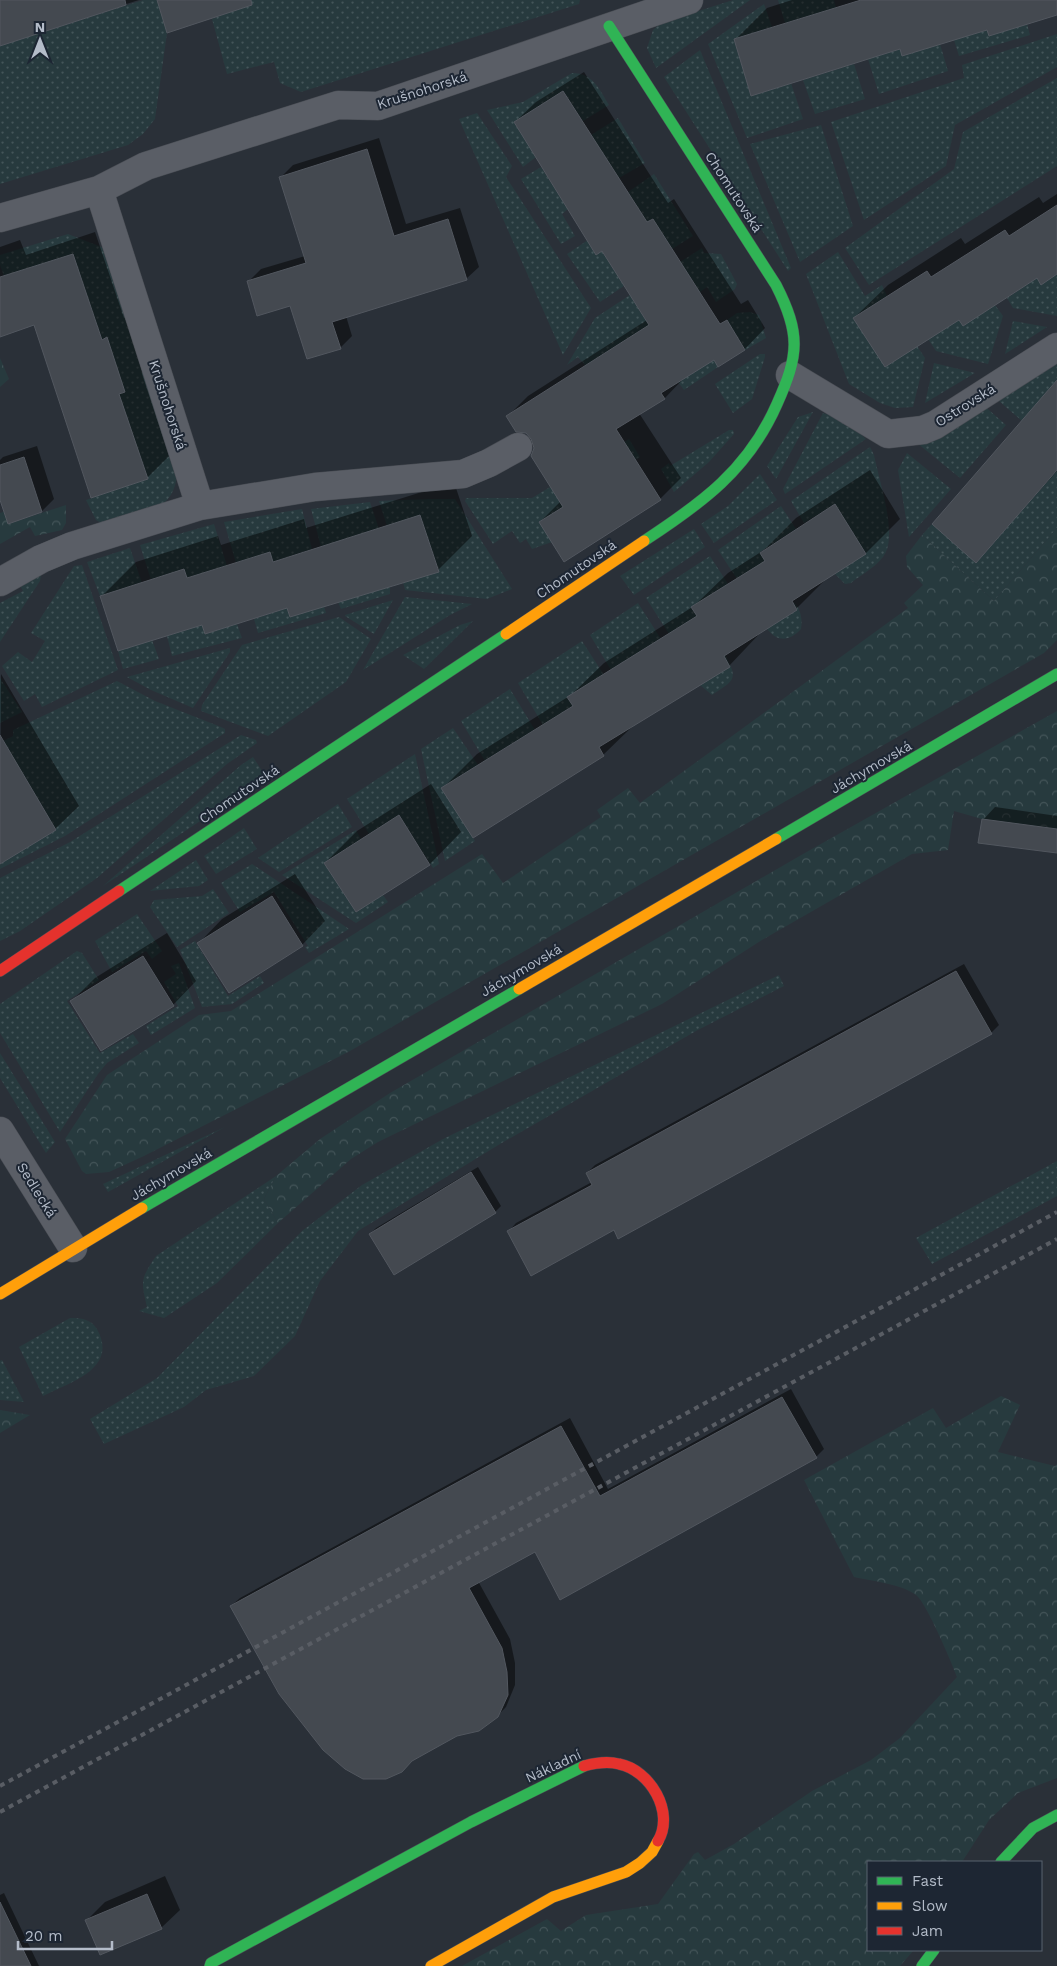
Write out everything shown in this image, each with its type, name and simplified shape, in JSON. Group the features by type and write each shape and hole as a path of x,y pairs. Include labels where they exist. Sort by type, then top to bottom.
{"street":[{"name":"Krušnohorská","path":"0,218 99,190 146,166 338,106 378,106 689,0"},
{"name":"Chomutovská","path":"0,971 722,488 750,456 771,422 790,375 795,354 789,309 776,284 609,26"},
{"name":"Krušnohorská","path":"99,190 200,506"},
{"name":"Ostrovská","path":"790,375 888,434 900,433 935,425 1057,348"},
{"path":"0,582 41,559 72,546 200,506 314,487 463,474 490,463 518,447"},
{"name":"Jáchymovská","path":"0,1294 73,1248 1057,674"},
{"name":"Sedlecká","path":"0,1131 73,1248"},
{"name":"Nákladní","path":"210,1966 211,1963 471,1822 582,1766 601,1762 618,1763 635,1770 647,1779 658,1795 663,1809 663,1829 658,1844 651,1856 635,1869 557,1895 431,1966"},
{"path":"1002,1861 1026,1834 1044,1819 1057,1815"},
{"path":"922,1966 933,1951"}],"green space":[{"path":"143,0 157,0 167,33 155,119 143,134 128,145 0,184 0,46"},
{"path":"230,0 580,0 579,4 301,92 280,83 274,62 227,74 212,19 233,11"},
{"path":"733,0 750,0 656,68 647,48 653,30 661,23"},
{"path":"778,0 834,0 836,8 785,23"},
{"path":"764,4 772,27 734,40 751,96 791,83 803,119 747,138 708,44"},
{"path":"1027,24 1030,35 959,56 954,40 987,30 989,36"},
{"path":"1057,34 1057,67 955,125 946,166 864,220 831,122 964,78 962,65"},
{"path":"940,44 948,71 879,94 868,59 900,49 903,56"},
{"path":"700,50 791,268 788,271 664,77"},
{"path":"854,64 865,99 815,114 803,80"},
{"path":"572,73 585,76 595,83 609,105 583,121 563,91 514,122 536,157 523,167 487,110 523,102"},
{"path":"1057,78 1057,166 869,285 845,248 954,169 963,132"},
{"path":"477,113 512,166 506,177 591,308 563,355 459,119"},
{"path":"618,118 645,163 619,178 591,135"},
{"path":"821,125 853,226 800,262 750,144"},
{"path":"541,167 568,209 562,214 575,236 561,244 521,179"},
{"path":"654,174 693,236 672,249 653,219 647,222 628,192"},
{"path":"68,234 104,248 177,470 171,495 164,504 144,515 108,527 96,520 86,500 147,479 119,394 125,392 106,338 102,340 73,254 17,272 34,325 23,329 0,265 0,255"},
{"path":"588,240 602,251 624,286 600,302 567,254"},
{"path":"702,248 704,253 721,254 737,284 735,289 716,302 707,287 700,292 680,262"},
{"path":"838,252 865,296 882,285 887,296 855,317 885,367 917,346 925,358 913,407 895,408 880,403 849,384 806,274"},
{"path":"1057,274 1057,316 1013,308 1007,298 1037,278 1041,284"},
{"path":"630,295 649,325 586,366 578,357 567,365 595,318"},
{"path":"995,305 1003,316 988,364 936,351 928,339 959,320 963,326"},
{"path":"750,312 759,315 766,338 745,350 727,320 737,313"},
{"path":"1013,321 1047,327 1005,354"},
{"path":"760,354 765,354 765,357 752,399 733,413 715,384"},
{"path":"0,358 9,379 0,387"},
{"path":"714,360 718,367 684,390 678,382"},
{"path":"1057,362 1057,404 1022,421 992,395"},
{"path":"934,363 975,373 925,403"},
{"path":"981,403 1006,425 960,478 917,443"},
{"path":"813,412 776,479 767,466 798,417"},
{"path":"823,413 846,420 866,439 785,494 783,489"},
{"path":"729,430 733,430 734,434 709,462 674,492 661,469 669,463 670,466"},
{"path":"629,439 640,457 539,522 552,542 532,549 526,539 520,543 512,531 493,544 465,501 466,498 532,498"},
{"path":"870,447 874,455 886,504 889,542 886,552 880,561 851,583 845,584 835,574 866,554 835,504 804,523 791,501"},
{"path":"907,453 951,489 909,537 898,470"},
{"path":"1057,470 1057,528 994,601 922,535 932,524 977,562"},
{"path":"760,474 777,500 714,543 701,524 728,506"},
{"path":"455,499 512,589 487,599 405,590 403,582 439,571 420,516 387,526 379,501"},
{"path":"370,502 379,529 321,547 311,509"},
{"path":"66,505 66,523 62,530 35,536 30,527 0,544 0,513 6,511 8,524"},
{"path":"781,506 796,529 760,552 765,561 737,579 718,550"},
{"path":"302,509 312,549 273,562 236,563 224,522"},
{"path":"214,524 227,566 187,578 184,569 151,580 140,545"},
{"path":"1057,528 1057,640 1044,653 350,1051 109,1172 86,1174 82,1171 65,1139 107,1075 199,1015 231,1011 482,854 503,883 601,817 597,810 628,788 640,803 908,608 904,603 923,585 907,567 906,556 922,535 994,601"},
{"path":"694,529 705,547 634,595 620,576"},
{"path":"130,548 142,583 100,596 87,562"},
{"path":"710,556 728,584 692,607 698,616 669,634 646,598"},
{"path":"82,565 118,670 42,707 35,694 24,701 2,666 18,652 32,662 45,641 31,633 74,566"},
{"path":"38,571 41,575 40,581 0,642 0,603 23,591 17,580"},
{"path":"390,586 390,594 341,609 338,602"},
{"path":"405,597 472,604 450,615 363,670"},
{"path":"393,600 374,634 345,616 345,615"},
{"path":"792,601 800,613 801,629 788,638 775,637 767,629 797,610"},
{"path":"638,603 661,639 611,670 590,635"},
{"path":"324,606 326,613 258,633 254,619 287,608 290,617"},
{"path":"339,617 371,639 346,682 268,736 201,711 202,705 242,645"},
{"path":"473,621 424,669 403,655 460,625"},
{"path":"237,624 242,638 172,656 167,636 202,625 205,634"},
{"path":"152,640 159,659 123,669 118,651"},
{"path":"582,641 604,675 568,698 573,706 543,725 518,683"},
{"path":"230,648 230,652 193,708 151,690 127,677"},
{"path":"725,655 732,670 732,679 712,695 700,685"},
{"path":"0,678 22,712 0,723"},
{"path":"117,681 155,701 221,727 225,729 225,733 65,836 0,869 0,864 56,830 3,741 13,736 13,730"},
{"path":"510,689 535,730 485,761 461,721"},
{"path":"1057,711 1057,829 982,819 954,811 948,850 912,854 762,940 662,1004 378,1142 351,1159 278,1223 264,1199 276,1176 320,1139 390,1093 803,854"},
{"path":"453,728 478,765 473,838 475,841 445,861 421,749"},
{"path":"241,735 256,740 257,743 227,764 97,878 20,931 0,941 0,878 70,842"},
{"path":"415,754 439,864 433,868 399,815 369,834 347,799"},
{"path":"253,757 266,777 103,886 241,765"},
{"path":"338,804 352,827 279,872 258,858"},
{"path":"244,828 257,849 216,874 204,856"},
{"path":"356,830 361,839 324,863 356,912 383,895 388,902 356,923 282,875"},
{"path":"196,860 208,880 199,886 150,891"},
{"path":"252,864 349,929 309,953 305,947 308,946 274,892 240,912 221,883"},
{"path":"213,889 229,913 177,947 150,907 154,900 202,896"},
{"path":"137,914 162,951 152,959 146,951 112,972 95,941"},
{"path":"195,941 228,996 260,976 264,983 232,1004 202,1007 180,950"},
{"path":"77,951 82,953 99,980 67,1001 100,1053 133,1034 139,1043 107,1063 60,1132 0,1033 0,1004"},
{"path":"179,963 195,1008 151,1035 146,1026 178,1006 164,982 176,974 171,966"},
{"path":"779,975 784,986 696,1031 500,1144 358,1231 320,1281 295,1336 254,1376 206,1390 184,1407 104,1444 90,1419 157,1378 302,1231 362,1185 443,1139"},
{"path":"0,1053 55,1142 46,1153 0,1078"},
{"path":"225,1127 108,1192 103,1184"},
{"path":"1057,1161 1057,1196 932,1264 916,1238"},
{"path":"276,1176 264,1199 278,1223 217,1283 164,1318 139,1311 147,1307 143,1280 156,1256"},
{"path":"70,1318 85,1320 95,1326 102,1343 102,1354 97,1364 88,1372 43,1396 19,1347"},
{"path":"2,1360 24,1402 0,1400 0,1361"},
{"path":"1001,1396 1020,1405 998,1452 1055,1466 1057,1464 1057,1778 1018,1793 989,1820 963,1861 867,1861 867,1951 913,1951 900,1966 462,1966 547,1919 561,1931 586,1915 658,1904 694,1854 698,1852 705,1860 734,1844 812,1791 871,1760 900,1738 957,1677 932,1620 916,1595 903,1588 854,1577 804,1480 933,1408 946,1428"},
{"path":"0,1410 30,1415 0,1433"}],"building":[{"path":"0,0 125,0 126,5 0,46"},
{"path":"157,0 251,0 252,5 167,33"},
{"path":"861,0 1057,0 1057,15 989,36 987,30 902,56 900,49 751,96 734,39"},
{"path":"563,91 647,222 653,219 720,324 727,320 745,350 718,367 714,360 661,393 665,399 616,429 661,500 564,562 539,522 563,507 531,456 534,448 531,439 526,433 516,432 506,416 649,325 602,251 596,255 514,122"},
{"path":"367,149 394,236 448,219 467,280 332,322 341,349 307,359 290,306 257,316 247,281 306,263 279,177"},
{"path":"1057,205 1057,274 1041,285 1037,278 963,326 959,320 885,367 853,318 927,271 931,277 1005,230 1009,236"},
{"path":"73,254 102,340 107,337 125,392 119,394 148,479 91,498 34,325 0,337 0,277"},
{"path":"1057,380 1057,470 976,563 932,524"},
{"path":"24,457 42,512 8,524 0,500 0,465"},
{"path":"835,504 866,554 792,601 797,610 724,656 730,667 599,747 604,756 473,838 441,788 573,706 567,697 697,616 691,607 765,561 760,553"},
{"path":"420,515 439,572 290,617 287,608 205,634 202,625 118,651 100,596 184,569 187,578 270,552 273,562"},
{"path":"0,735 56,830 0,864"},
{"path":"399,815 430,865 356,912 324,863"},
{"path":"982,819 1057,829 1057,853 978,843"},
{"path":"272,896 303,946 229,993 197,943"},
{"path":"143,956 174,1006 101,1051 70,1001"},
{"path":"956,971 992,1034 618,1239 614,1230 531,1276 507,1231 592,1185 586,1173"},
{"path":"471,1172 496,1213 394,1275 369,1234"},
{"path":"782,1397 817,1458 560,1600 535,1552 469,1588 502,1648 507,1672 508,1695 498,1717 479,1731 457,1736 412,1761 402,1772 386,1779 363,1779 345,1769 323,1750 279,1694 230,1606 561,1426 600,1496"},
{"path":"147,1894 162,1929 100,1955 85,1920"},
{"path":"0,1902 31,1966 0,1966"}],"railway":[{"path":"0,1786 1057,1212"},
{"path":"0,1812 1057,1239"}],"traffic: fast":[{"path":"609,26 776,285 790,317 794,344 790,372 784,387 765,427 752,448 721,483 704,498 644,541"},
{"path":"119,891 506,634"},
{"path":"776,839 1057,674"},
{"path":"142,1208 519,989"},
{"path":"210,1966 211,1963 471,1822 584,1766"},
{"path":"1002,1861 1033,1828 1057,1815"},
{"path":"922,1966 933,1951"}],"traffic: slow":[{"path":"506,634 644,541"},
{"path":"519,989 776,839"},
{"path":"0,1294 142,1208"},
{"path":"431,1966 553,1897 626,1872 652,1852 658,1841"}],"traffic: jam":[{"path":"0,971 119,891"},
{"path":"584,1766 601,1763 619,1764 641,1774 649,1783 661,1805 663,1818 662,1830 658,1841"}]}
